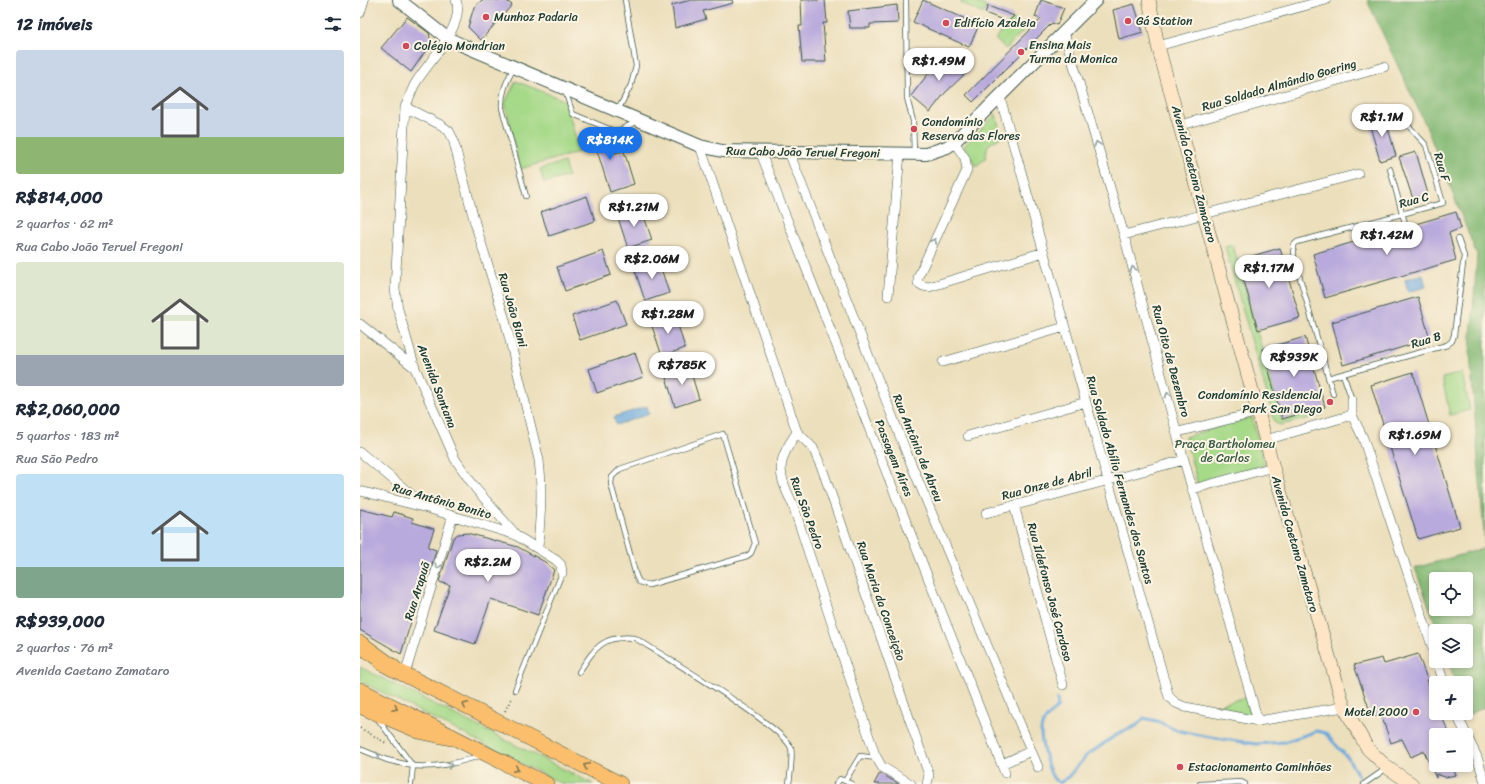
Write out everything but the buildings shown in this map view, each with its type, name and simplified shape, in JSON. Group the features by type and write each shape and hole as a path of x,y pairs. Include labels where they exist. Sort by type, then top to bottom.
{"highway":[{"path":"360,644 399,671"},
{"path":"360,652 620,784"},
{"path":"360,690 546,784"},
{"path":"365,708 419,730 451,736"}],"main road":[{"name":"Avenida Caetano Zamataro","path":"1149,0 1158,46 1181,125 1273,467 1344,708 1368,749 1388,768 1412,784"}],"street":[{"path":"360,13 364,0"},
{"name":"Rua Cabo João Teruel Fregoni","path":"400,0 447,38 700,146 722,151 900,152 914,154 935,152 954,142 1096,0"},
{"name":"Avenida Santana","path":"456,0 457,13 447,38 416,84 406,107 395,289 398,309 415,368 455,459 476,489 517,536 538,548 561,565 562,573"},
{"path":"1158,46 1326,0"},
{"name":"Rua Oito de Dezembro","path":"1064,32 1124,235 1178,432 1184,460 1258,721"},
{"name":"Rua Soldado Almândio Goering","path":"1181,125 1384,67"},
{"name":"Rua Soldado Abílio Fernandes dos Santos","path":"1000,97 1170,697 1176,703 1185,707 1258,721 1344,708"},
{"name":"Rua João Biani","path":"406,107 442,125 448,131 457,153 475,223 505,320 539,460 542,483 542,501 538,548"},
{"path":"954,142 965,158 967,170 918,277 918,283 929,287 1044,252"},
{"path":"700,146 797,432"},
{"name":"Passagem Aíres","path":"760,151 1004,768 1031,751"},
{"name":"Rua Antônio de Abreu","path":"789,152 907,454 1038,767"},
{"path":"888,296 900,152"},
{"path":"1124,235 1358,174"},
{"path":"360,324 415,368"},
{"path":"943,362 1065,327"},
{"path":"1352,400 1352,415 1363,438 1409,562 1429,633"},
{"path":"968,436 1086,402"},
{"path":"1178,432 1259,412"},
{"path":"1266,440 1352,415"},
{"name":"Rua São Pedro","path":"797,432 783,458 780,473 793,505 877,758 882,767 911,784"},
{"name":"Rua Maria da Conceição","path":"797,432 813,448 823,471 929,775 927,784"},
{"path":"360,452 427,508"},
{"name":"Rua Onze de Abril","path":"986,512 1184,460"},
{"path":"1193,489 1273,467"},
{"name":"Rua Antônio Bonito","path":"360,491 453,515 517,536"},
{"name":"Rua Ildefonso José Cardoso","path":"1014,505 1062,685"},
{"name":"Rua Arapuã","path":"399,671 453,515"},
{"path":"1459,720 1477,757 1485,782"}],"lane":[{"path":"618,110 631,85 636,66 625,0"},
{"path":"906,0 907,98 913,121 914,154"},
{"path":"514,67 504,86 502,108 526,196"},
{"path":"564,87 573,114 614,130 620,130 640,120"},
{"name":"Rua F","path":"1404,121 1426,145 1442,203"},
{"path":"1390,169 1409,238"},
{"name":"Rua C","path":"1328,378 1294,257 1294,245 1297,242 1442,203"},
{"name":"Rua B","path":"1328,378 1447,345 1452,341 1464,256 1458,240"},
{"path":"1343,374 1352,400"},
{"path":"1328,378 1333,394"},
{"path":"723,434 755,544 754,548 747,556 649,585 644,585 636,576 611,484 612,477 620,469 723,434"},
{"name":"Avenida Santana","path":"515,690 562,573"},
{"path":"579,672 595,647 614,638 635,638 763,720 784,737 791,749 789,784"},
{"path":"365,708 413,766 411,784"},
{"path":"360,749 387,760 413,766 431,768 449,765 485,754"},
{"path":"845,781 860,756 877,758"},
{"path":"1364,784 1388,768"},
{"path":"836,784 840,779 852,784"},
{"path":"1200,784 1242,782 1245,784"}],"path":[{"path":"500,723 515,690"},
{"path":"360,728 401,751"}],"green space":[{"path":"963,0 972,0 987,7 983,14 961,3"},
{"path":"1367,0 1485,0 1485,548 1470,353 1477,255 1426,126"},
{"path":"1013,19 1024,30 1006,49 995,39"},
{"path":"516,81 566,101 579,152 520,169 505,103"},
{"path":"996,114 1001,137 988,145 985,159 976,166 964,146"},
{"path":"564,162 568,176 544,183 540,169"},
{"path":"1233,245 1282,421 1323,410 1323,415 1281,425 1275,423 1225,247"},
{"path":"1462,373 1470,410 1450,415 1442,378"},
{"name":"Praça Bartholomeu de Carlos","path":"1252,417 1265,465 1198,485 1185,437"},
{"path":"1485,548 1485,707 1473,713 1473,676 1453,676 1451,668 1473,668 1473,624 1435,624 1433,616 1473,616 1473,572 1429,572 1429,606 1415,568"},
{"path":"360,667 593,784 562,784 360,681"},
{"path":"1246,697 1251,716 1215,706"}],"water":[{"path":"1423,274 1426,287 1408,292 1405,279"},
{"path":"647,406 649,414 616,425 614,417"}],"waterway":[{"path":"1057,699 1058,707 1045,720 1041,730 1041,737 1049,770 1055,780 1060,783 1068,777 1086,756 1119,733 1136,726 1144,718 1157,721 1176,730 1256,744 1284,742 1317,731 1325,733 1348,758 1359,777"}],"place":[{"name":"Munhoz Padaria","path":"486,17"},
{"name":"Gá Station","path":"1128,21"},
{"name":"Edifício Azaleia","path":"946,23"},
{"name":"Colégio Mondrian","path":"406,46"},
{"name":"Ensina Mais Turma da Monica","path":"1021,52"},
{"name":"Condomínio Reserva das Flores","path":"914,129"},
{"name":"Condomínio Residencial Park San Diego","path":"1330,402"},
{"name":"Motel 2000","path":"1416,712"},
{"name":"Estacionamento Caminhões","path":"1180,767"}]}
